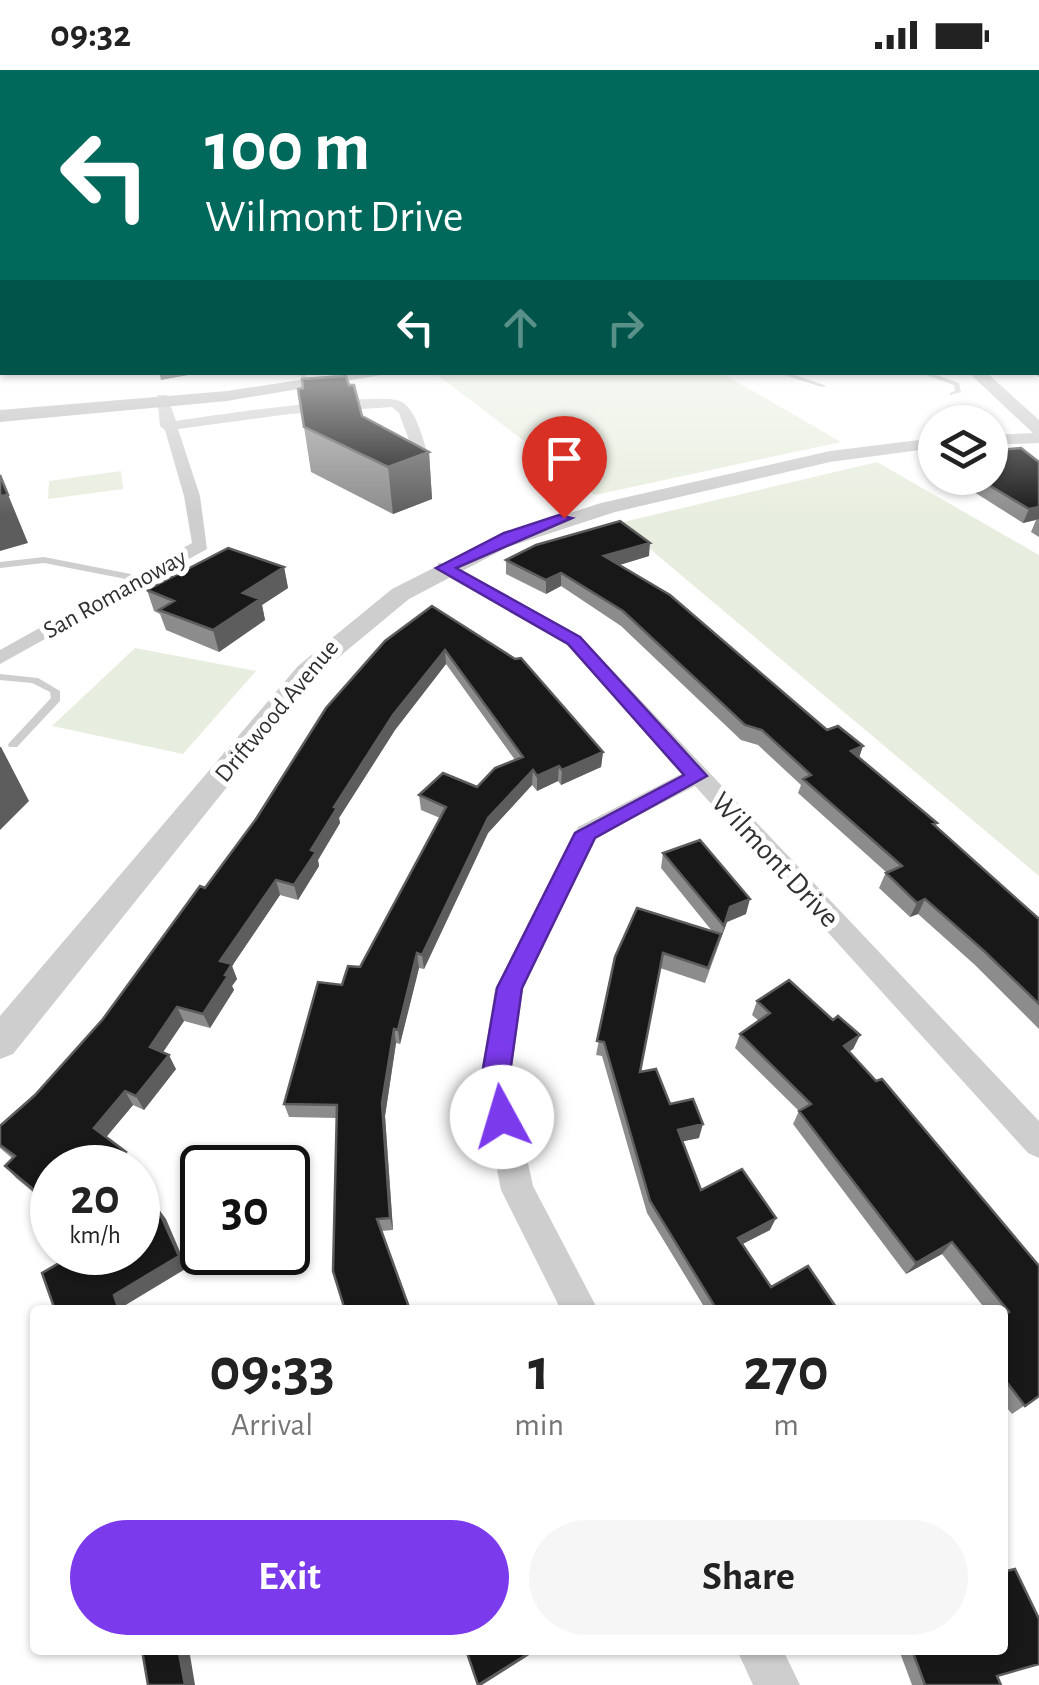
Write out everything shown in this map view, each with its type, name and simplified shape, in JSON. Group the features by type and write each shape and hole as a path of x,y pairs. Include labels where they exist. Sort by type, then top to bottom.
{"main road":[{"path":"0,416 196,395 228,396 305,379 354,375"}],"street":[{"path":"979,375 1039,429"},
{"name":"San Romanoway","path":"0,658 201,545 192,496 167,426 162,398"},
{"path":"167,426 289,410 395,403 405,411 423,462"},
{"path":"1008,439 1039,438"},
{"name":"Driftwood Avenue","path":"0,1043 307,671 359,620 444,568 509,536 564,518 856,451 918,445"},
{"name":"Wilmont Drive","path":"444,568 574,641 1039,1144"},
{"path":"577,1305 517,1190 495,1080 509,988 586,833 696,776"},
{"path":"762,1655 777,1685"}],"lane":[{"path":"788,375 824,386"},
{"path":"929,375 957,384 958,392 952,394"},
{"path":"0,565 44,560 142,579"},
{"path":"0,677 48,684 56,699 13,744"}],"green space":[{"path":"437,375 725,375 841,442 595,495"},
{"path":"877,462 918,486 918,495 934,495 1039,555 1039,876 619,523"},
{"path":"121,471 123,489 48,499 49,481"},
{"path":"135,648 256,671 183,754 52,726"}],"building":[{"path":"346,376 349,385 354,385 362,416 429,452 388,467 304,427 298,389 303,388 302,379"},
{"path":"1021,448 1039,462 1039,507 1029,509 1006,495 1008,449"},
{"path":"0,475 8,495 0,496"},
{"path":"620,521 650,543 604,556 670,595 827,730 838,726 863,746 851,751 937,823 933,824 1039,919 1039,1004 925,899 917,903 886,873 902,866 803,779 811,775 762,730 745,725 623,611 561,573 546,580 506,560 536,545"},
{"path":"228,548 284,567 243,593 260,599 213,630 159,610 174,601 147,590"},
{"path":"432,606 515,659 521,658 603,752 562,770 559,766 537,776 533,770 488,818 422,955 417,953 398,1030 394,1029 382,1103 390,1218 377,1219 408,1305 343,1305 333,1271 337,1105 284,1104 318,982 342,985 348,966 360,967 446,807 419,795 443,773 477,787 495,768 523,757 445,650 393,715 334,807 337,808 311,850 316,852 294,885 276,880 220,961 232,964 203,1014 177,1007 150,1047 169,1055 136,1096 125,1091 94,1128 117,1145 30,1145 30,1187 5,1166 15,1156 0,1145 0,1126 35,1095 103,1019 200,886 205,888 256,819 326,708 385,641"},
{"path":"700,840 750,899 730,907 724,926 663,853"},
{"path":"637,908 721,934 708,968 663,953 640,1072 656,1069 670,1104 693,1099 703,1124 678,1130 701,1190 742,1169 776,1218 738,1238 771,1287 808,1266 835,1305 714,1305 650,1201 604,1042 597,1041 615,957"},
{"path":"789,980 833,1020 838,1016 860,1035 844,1046 876,1081 882,1079 1039,1266 1039,1396 1025,1406 1008,1384 1008,1305 1003,1305 952,1242 916,1263 799,1111 811,1104 740,1034 770,1013 757,1001"},
{"path":"160,1214 179,1256 160,1267"},
{"path":"43,1275 147,1275 114,1295 117,1305 53,1305"},
{"path":"1015,1569 1039,1619 1039,1664 997,1676 1001,1685 925,1685 914,1655 1008,1655 1008,1571"},
{"path":"143,1655 179,1655 185,1685 148,1685"},
{"path":"468,1655 526,1655 478,1685"}],"route":[{"path":"502,1117 495,1080 509,988 586,833 696,776 574,641 444,568 509,536 564,518"}]}
